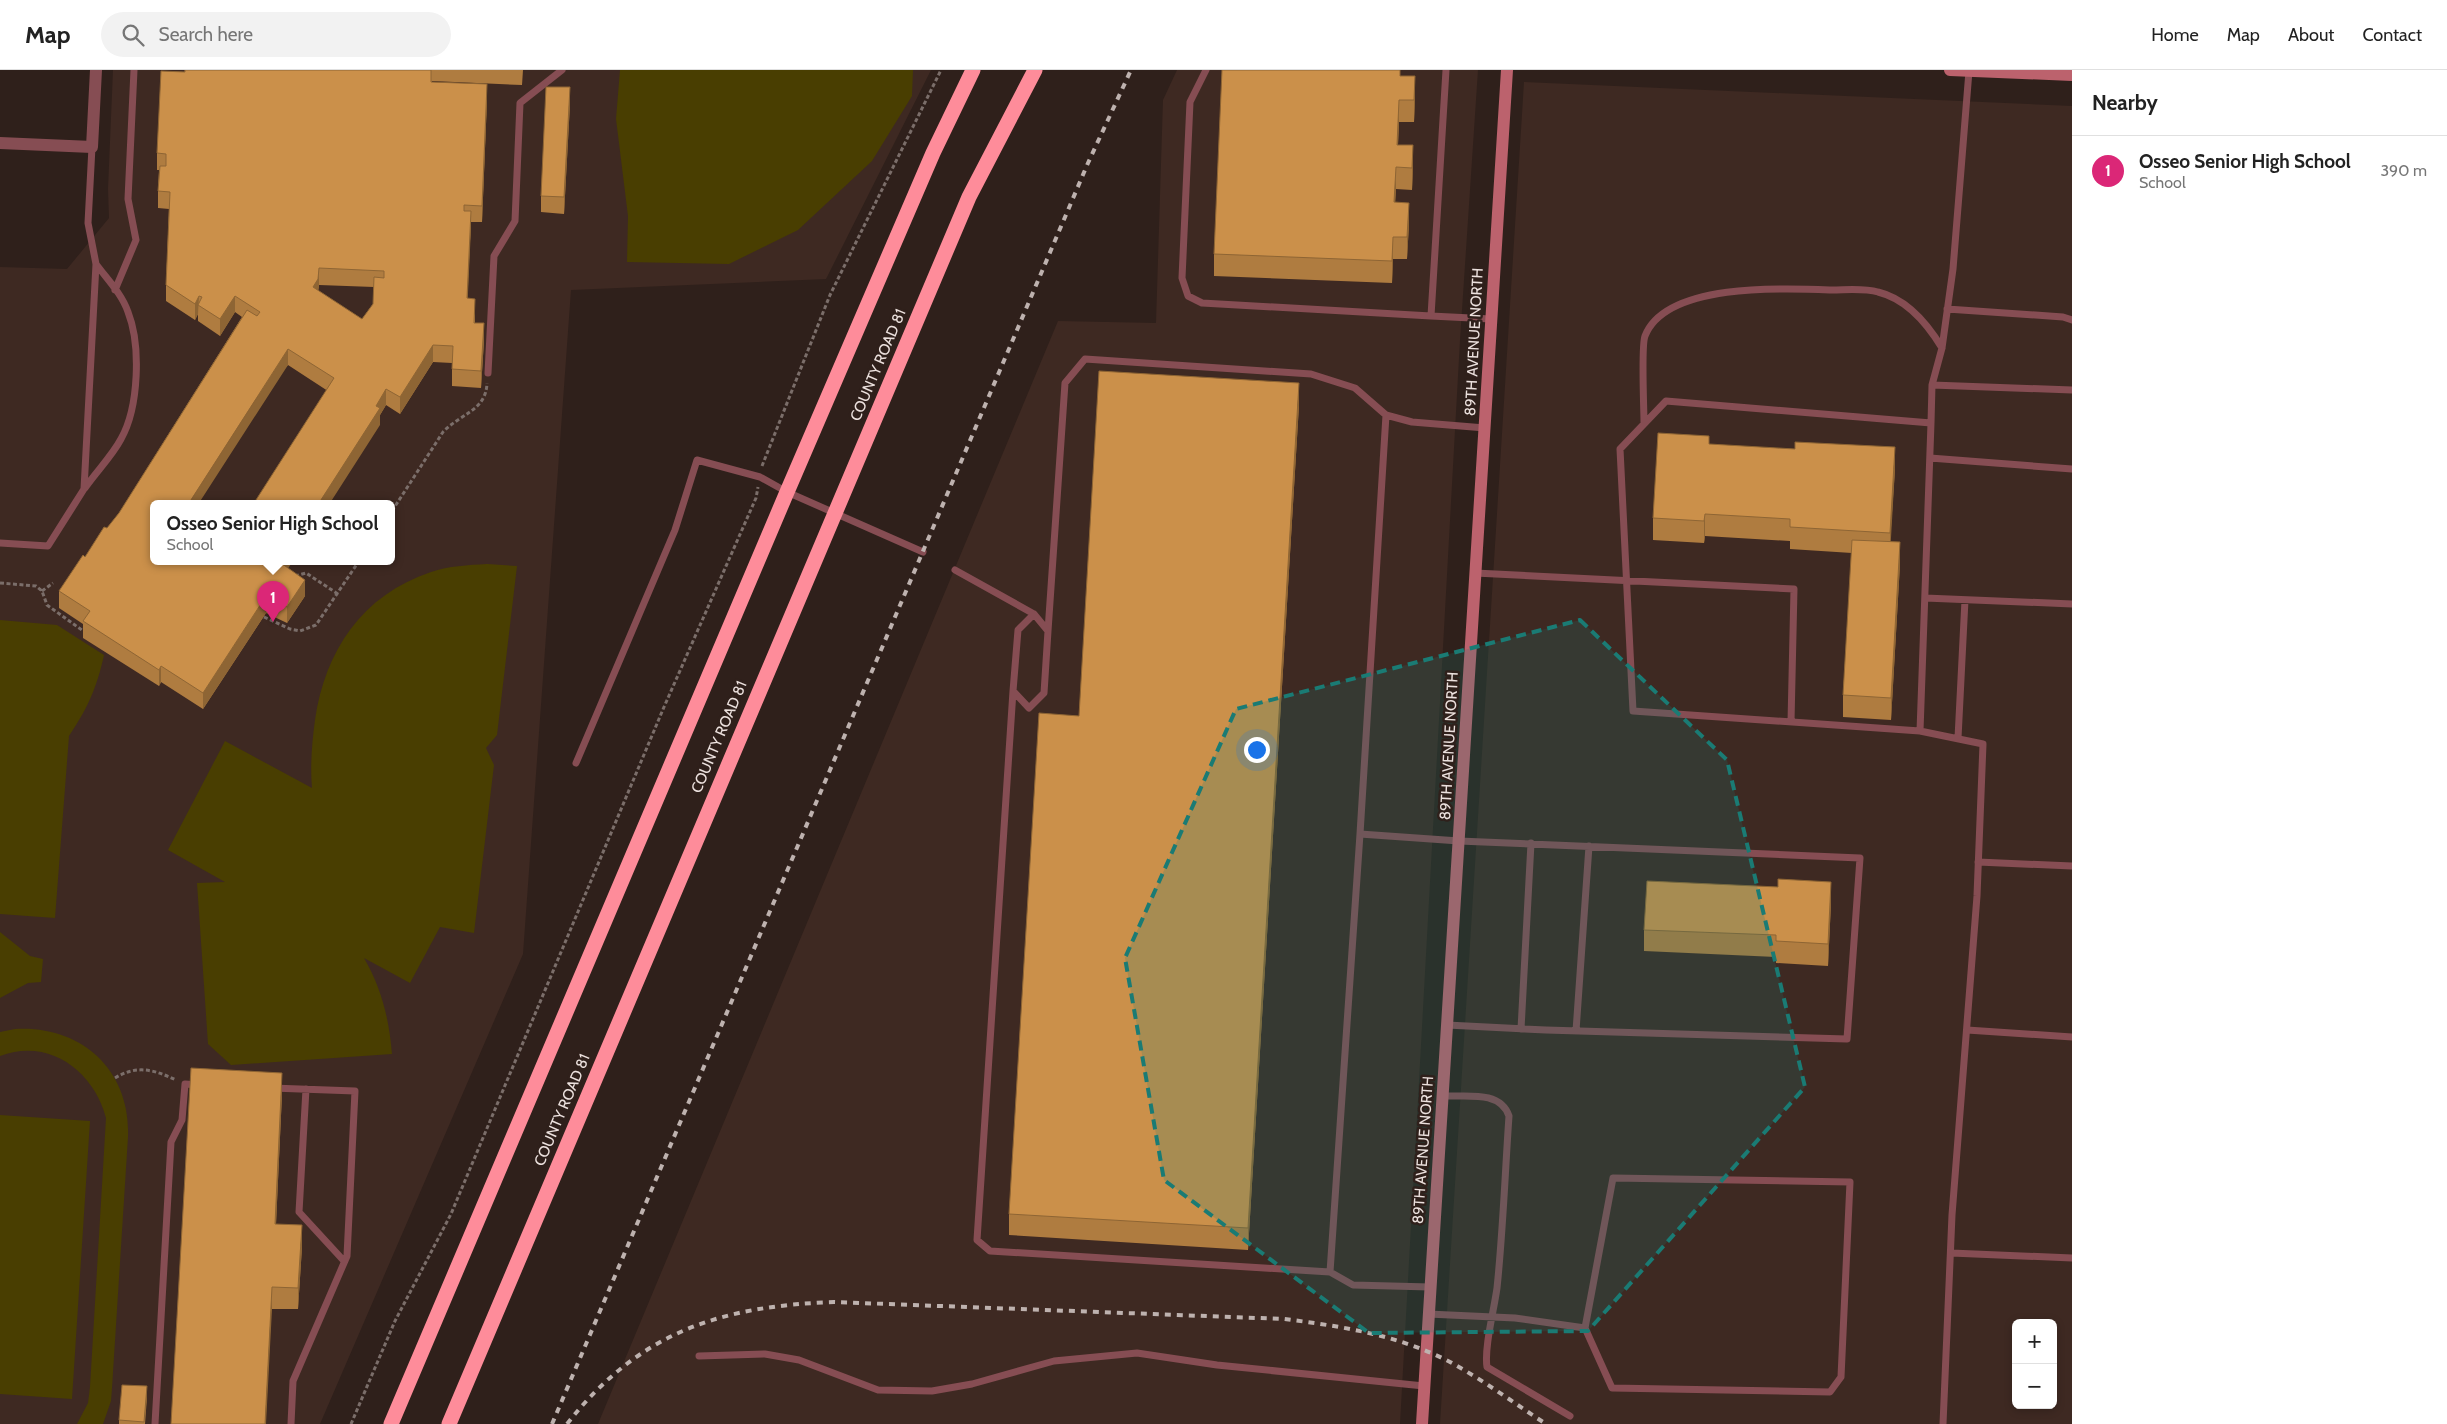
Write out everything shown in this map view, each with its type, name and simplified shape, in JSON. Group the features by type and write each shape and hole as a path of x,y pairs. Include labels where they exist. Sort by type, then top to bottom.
{"highway":[{"path":"391,1424 787,492 933,153 973,70"},
{"name":"COUNTY ROAD 81","path":"449,1424 969,197 1035,70"}],"street":[{"path":"0,143 92,147 96,70"},
{"name":"89TH AVENUE NORTH","path":"1422,1424 1507,70"},
{"path":"1950,70 2072,75"}],"lane":[{"path":"116,290 136,240 128,199 134,70"},
{"path":"488,373 494,256 515,221 520,103 562,70"},
{"path":"1206,70 1190,102 1182,278 1188,296 1202,303 1491,319"},
{"path":"1431,316 1446,70"},
{"path":"1920,731 1932,384 1942,348 1948,310 1960,200 1969,71"},
{"path":"84,489 96,264 88,223 92,147"},
{"path":"0,543 48,546 84,489 121,440 128,424 135,383 134,333 128,310 116,290 96,264"},
{"path":"1644,423 1645,336 1661,314 1687,303 1727,291 1770,287 1878,292 1906,305 1929,326 1942,348"},
{"path":"1948,310 2063,317 2072,320"},
{"path":"1013,691 1029,708 1044,693 1065,383 1085,359 1311,374 1355,388 1386,415 1412,422 1485,428"},
{"path":"1932,384 2072,390"},
{"path":"1931,423 1666,401 1620,449 1634,711 1920,731 1982,744 1978,862 1951,1253 1943,1424"},
{"path":"1330,1272 1386,415"},
{"path":"1930,458 2072,469"},
{"path":"576,762 675,530 697,460 760,477 787,492 923,552"},
{"path":"955,570 1034,614 1048,631"},
{"path":"1475,573 1794,590 1792,722"},
{"path":"1925,598 2072,604"},
{"path":"1958,738 1965,600"},
{"path":"1034,614 1018,630 977,1240 990,1252 1330,1272 1353,1285 1430,1287"},
{"path":"1360,834 1459,841 1860,858 1847,1039 1447,1025"},
{"path":"1521,1029 1530,843"},
{"path":"1576,1031 1589,846"},
{"path":"1978,862 2072,866"},
{"path":"1967,1030 2072,1037"},
{"path":"155,1424 171,1142 182,1120 185,1084 204,1085"},
{"path":"260,1087 355,1091 347,1256 292,1381 291,1424"},
{"path":"306,1089 299,1212 344,1261"},
{"path":"1443,1096 1487,1097 1499,1101 1506,1107 1509,1116 1494,1317 1486,1358 1487,1367 1570,1416"},
{"path":"1614,1178 1850,1182 1841,1377 1830,1392 1612,1388 1585,1328 1614,1178"},
{"path":"1951,1253 2072,1258"},
{"path":"1428,1314 1494,1317 1585,1328"},
{"path":"699,1356 764,1354 799,1360 878,1390 932,1391 972,1384 1054,1361 1137,1353 1217,1365 1424,1386"}],"path":[{"path":"351,1424 395,1321 452,1214 664,707 756,498 764,458 830,295 941,70"},
{"path":"395,506 443,432 452,423 483,402 487,393 488,373"},
{"path":"264,617 290,629 300,631 316,625 357,565"},
{"path":"292,580 296,575 306,573 338,594"},
{"path":"0,582 36,586 42,591 47,605 86,633"},
{"path":"42,591 53,583"},
{"path":"115,1078 128,1070 140,1070 155,1072 185,1084"}],"highlighted area":[{"path":"1580,620 1727,760 1805,1087 1588,1331 1369,1333 1164,1180 1125,958 1236,709"}],"shaded area":[{"path":"113,70 931,70 826,279 571,290 523,954 320,1424 0,1424 0,267 67,269 109,218 108,189"},
{"path":"620,70 913,70 912,96 872,161 798,230 729,264 627,262 628,216 616,119"},
{"path":"1177,70 1478,70 1460,340 1400,1424 598,1424 1058,321 1156,323 1163,100"},
{"path":"1524,82 2072,106 2072,1424 1440,1424"},
{"path":"487,564 517,566 497,735 486,748 494,765 474,933 440,927 410,983 364,958 376,981 384,1004 392,1054 231,1065 208,1044 197,883 225,882 168,850 225,741 312,788 312,745 320,695 338,649 351,629 385,595 407,582 445,568"},
{"path":"0,620 57,625 104,655 91,697 69,736 55,918 0,914"},
{"path":"0,932 30,956 43,959 41,982 28,983 0,998"},
{"path":"15,1029 39,1030 61,1035 81,1044 97,1056 111,1072 121,1091 127,1113 128,1137 111,1401 103,1424 77,1424 88,1403 90,1387 106,1118 100,1101 91,1086 67,1062 52,1055 36,1051 18,1051 0,1056 0,1032"},
{"path":"0,1115 90,1121 72,1399 0,1394"}],"building":[{"path":"431,70 431,82 487,84 482,206 464,205 464,211 471,211 467,298 475,299 474,323 484,323 481,371 452,369 453,346 433,345 400,397 386,389 376,406 380,408 321,500 256,500 334,378 288,349 191,500 150,500 150,565 284,565 305,580 287,607 266,596 203,693 161,666 159,670 83,621 90,611 59,591 83,555 85,557 104,527 107,528 119,513 247,310 257,316 260,312 235,296 220,319 198,305 202,297 199,296 195,304 166,285 170,192 158,191 160,166 166,166 166,154 157,153 161,71","holes":["319,268 384,271 384,278 374,277 373,304 362,319 313,287 318,279"]},
{"path":"1222,70 1400,70 1400,76 1415,76 1414,100 1399,100 1397,145 1413,145 1412,168 1396,167 1394,202 1409,203 1407,237 1393,237 1392,261 1214,254"},
{"path":"546,87 570,87 564,197 541,196"},
{"path":"1099,371 1299,383 1248,1228 1009,1214 1039,713 1079,716"},
{"path":"1658,433 1709,436 1709,444 1795,449 1795,442 1895,447 1890,533 1790,527 1790,519 1705,514 1704,521 1653,518"},
{"path":"1852,540 1900,542 1891,698 1843,695"},
{"path":"1778,879 1831,882 1828,944 1776,941 1776,935 1644,930 1647,881 1778,887"},
{"path":"191,1068 282,1073 275,1224 302,1225 298,1288 272,1287 265,1424 171,1424"},
{"path":"122,1385 147,1386 144,1422 119,1420"}],"railway":[{"path":"552,1424 1088,163 1131,70"},
{"path":"567,1424 595,1393 623,1367 653,1346 685,1330 719,1318 755,1310 834,1302 1284,1319 1326,1325 1390,1338 1431,1353 1474,1376 1546,1424"}],"place":[{"name":"Osseo Senior High School","path":"273,622"}]}
